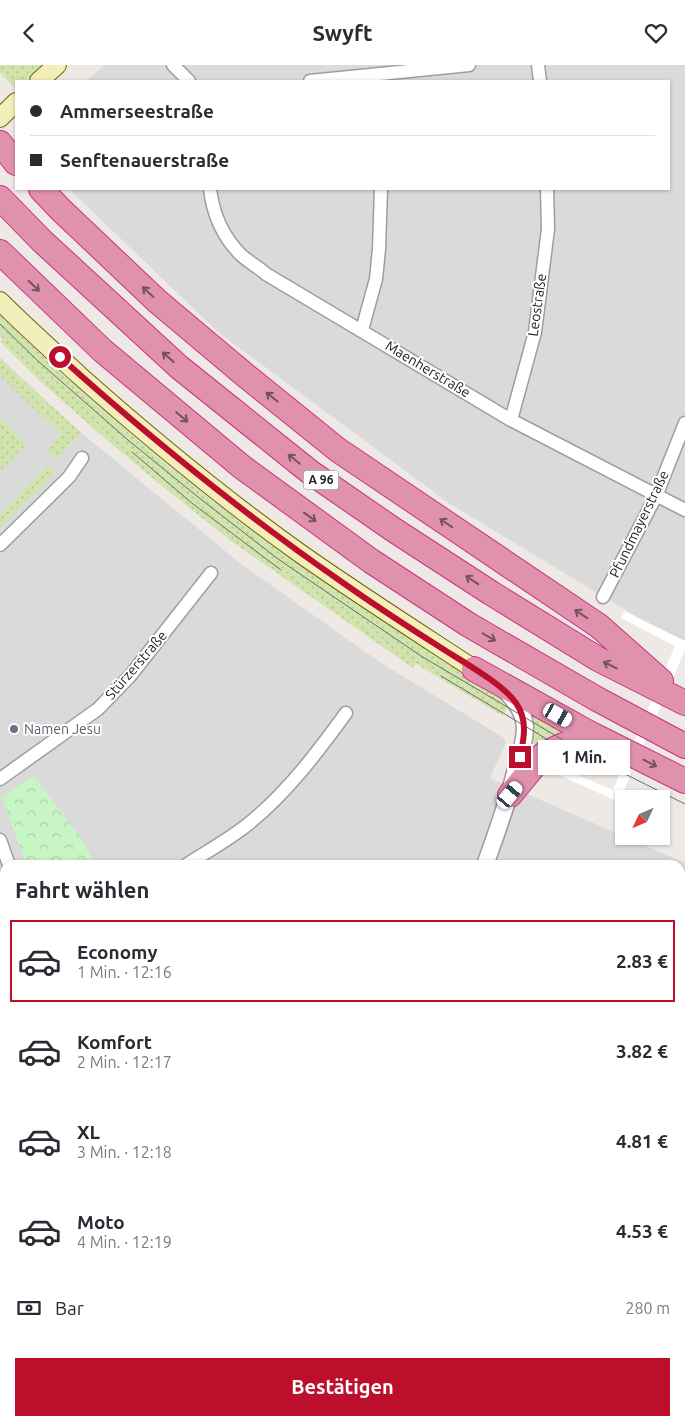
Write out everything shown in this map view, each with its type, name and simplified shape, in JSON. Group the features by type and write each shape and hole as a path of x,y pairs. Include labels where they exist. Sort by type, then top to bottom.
{"highway":[{"path":"0,143 15,162"},
{"path":"42,190 157,301 244,375 324,439 352,460 599,626 685,702"},
{"name":"A 96","path":"0,198 42,241 179,367 310,472 394,530 598,659 685,702"},
{"name":"A 96","path":"0,252 110,357 242,467 371,561 477,630 597,699 685,745"},
{"path":"474,669 591,733 685,781"},
{"path":"510,795 543,755 591,733"}],"main road":[{"path":"0,117 15,103"},
{"path":"0,301 114,406 187,467 300,553 474,669"}],"street":[{"path":"173,65 188,80"},
{"path":"341,80 372,79 469,65"},
{"path":"538,65 540,80"},
{"name":"Maenherstraße","path":"210,190 211,199 225,235 242,255 266,274 511,420 656,497 685,510"},
{"path":"362,330 376,279 381,190"},
{"name":"Leostraße","path":"511,420 535,332 548,229 547,190"},
{"name":"Pfundmayerstraße","path":"603,597 656,497 685,423"},
{"path":"0,545 69,477 82,458"},
{"name":"Stürzerstraße","path":"0,779 98,709 130,676 211,573"},
{"path":"474,669 506,691 516,703 523,717 525,727 510,795 487,860"},
{"path":"194,860 247,825 274,801 314,756 346,713"},
{"path":"0,840 7,860"}],"shaded area":[{"path":"104,65 685,65 685,646 450,504 218,332 70,190 670,190 670,80 88,80"},
{"path":"0,358 79,431 240,563 378,661 504,738 506,742 490,778 615,832 615,845 644,845 678,860 0,860"}],"green space":[{"path":"0,65 42,65 26,80 15,80 15,88 0,73"},
{"path":"0,315 112,418 230,514 335,590 500,694 509,704 503,716 416,664 413,668 231,541 100,434 40,381 0,342 3,339 0,336"},
{"path":"0,358 81,432 58,459 47,450 62,433 37,412 0,375"},
{"path":"0,418 27,444 0,471"},
{"path":"48,465 54,471 52,477 0,527 0,515"},
{"path":"531,710 572,732 545,749 528,740"},
{"path":"34,776 85,844 93,860 24,860 2,797"}],"pier":[{"path":"624,611 685,641 685,650 624,790 615,790 615,800 552,772 554,765 613,790 675,646 621,618"}],"tram line":[{"path":"0,324 38,361 128,440 278,559 421,656 568,743 685,804"},
{"path":"132,452 193,504 281,570"},
{"path":"441,676 555,744"}],"place":[{"name":"Namen Jesu","path":"14,729"}],"route":[{"path":"60,357 114,406 187,467 300,553 506,691 516,703 523,717 525,727 520,757"}]}
